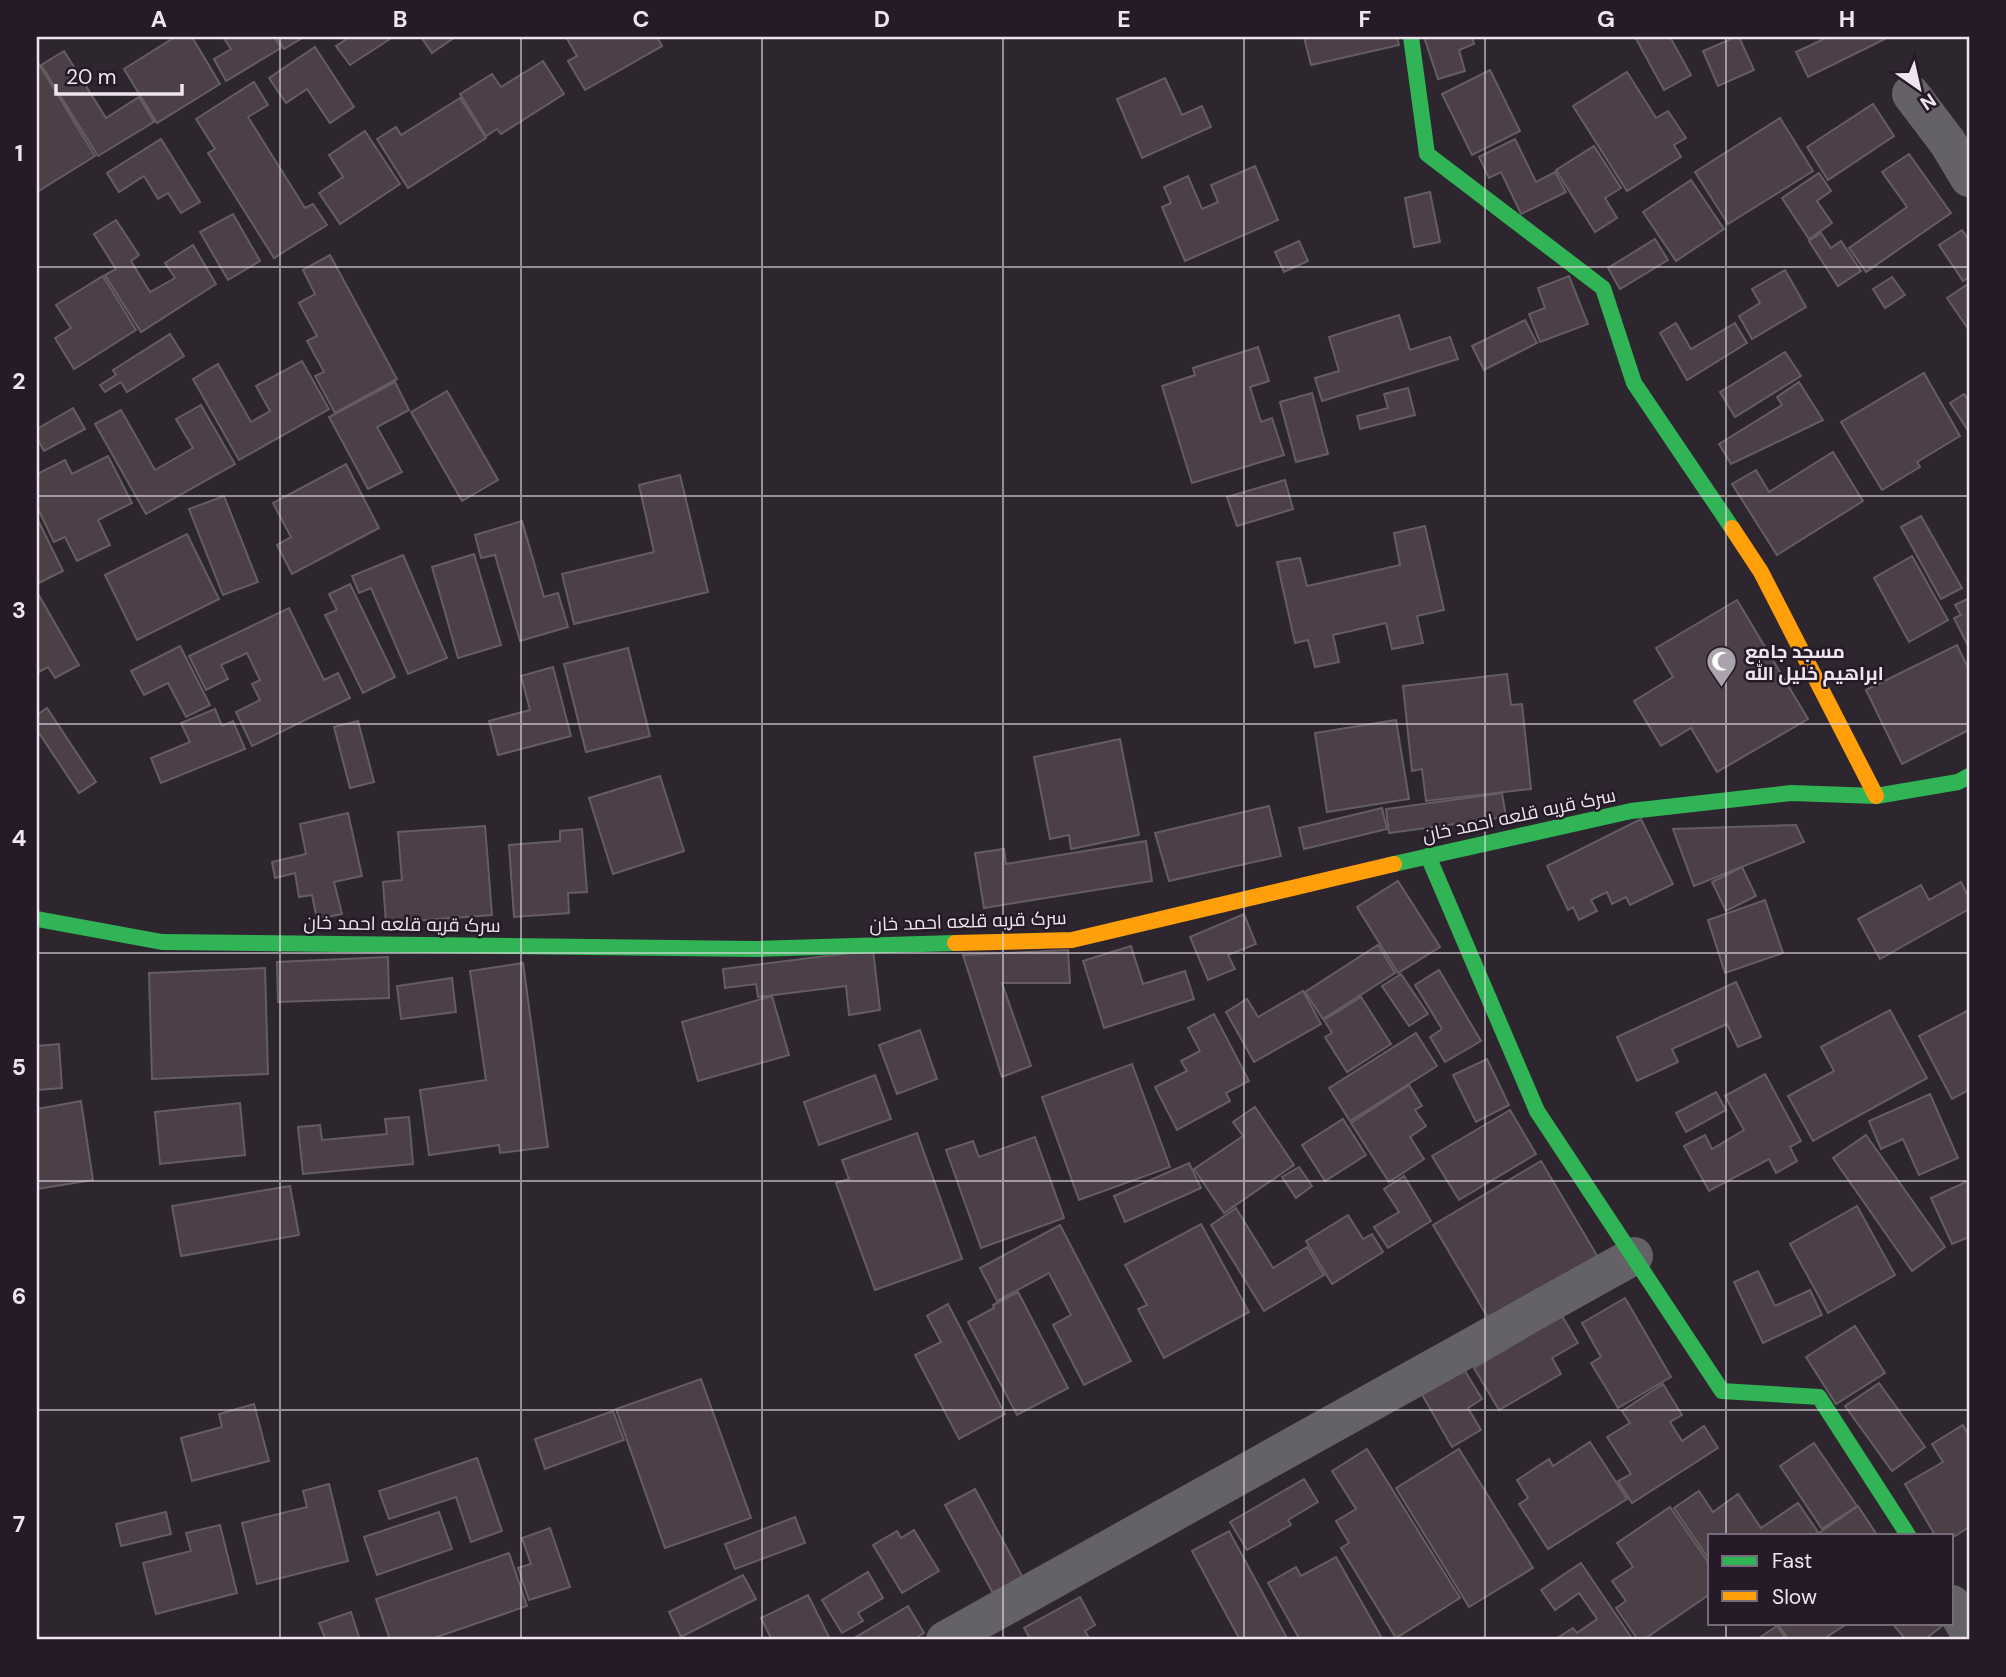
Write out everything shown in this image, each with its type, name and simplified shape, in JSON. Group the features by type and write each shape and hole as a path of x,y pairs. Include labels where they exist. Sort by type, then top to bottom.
{"street":[{"path":"1411,37 1427,154 1602,288 1634,383 1761,572 1876,796"},
{"path":"1910,94 1948,143 1969,178"},
{"name":"سرک قریه قلعه احمد خان","path":"37,919 162,942 757,949 1072,940 1632,811 1791,793 1876,796 1966,787"},
{"path":"1428,856 1537,1111 1722,1391 1819,1397 1907,1534"},
{"path":"944,1640 1634,1256"},
{"path":"1954,1607 1969,1632"}],"building":[{"path":"175,37 192,37 220,84 157,123 124,69"},
{"path":"223,37 274,37 281,48 226,81 214,59 231,49"},
{"path":"276,37 304,37 284,49"},
{"path":"350,37 393,37 350,65 336,46"},
{"path":"421,37 450,37 452,39 432,53"},
{"path":"566,37 657,37 662,46 585,90 568,61 577,56"},
{"path":"1304,37 1397,37 1399,45 1311,65"},
{"path":"1424,37 1472,37 1474,44 1459,50 1465,71 1438,79"},
{"path":"1635,37 1670,37 1691,75 1664,90"},
{"path":"1739,37 1754,70 1718,86 1703,51"},
{"path":"1828,37 1885,39 1808,77 1796,52"},
{"path":"315,47 354,107 330,123 307,89 286,103 269,78"},
{"path":"64,51 106,118 139,97 154,122 98,156 41,65"},
{"path":"37,61 95,156 37,192"},
{"path":"543,61 564,94 501,134 497,129 486,136 460,94 492,74 501,87"},
{"path":"1490,70 1520,131 1472,155 1442,94"},
{"path":"1627,72 1656,118 1668,111 1686,138 1674,145 1681,157 1627,191 1573,106"},
{"path":"1165,78 1182,115 1202,106 1211,127 1142,158 1117,99"},
{"path":"254,82 268,105 248,117 305,208 313,204 327,225 274,258 208,153 215,149 196,119"},
{"path":"460,98 486,138 408,188 377,139 396,127 401,135"},
{"path":"1873,104 1894,136 1828,180 1807,147"},
{"path":"1780,118 1813,171 1728,224 1695,172"},
{"path":"365,131 400,184 340,224 319,193 343,177 329,155"},
{"path":"161,139 200,202 181,213 168,193 158,199 144,176 119,192 107,173"},
{"path":"1515,139 1536,182 1555,172 1566,192 1521,214 1501,172 1489,178 1479,157"},
{"path":"1594,146 1621,188 1605,198 1617,218 1595,232 1556,170"},
{"path":"1909,154 1951,213 1866,272 1849,248 1907,207 1882,172"},
{"path":"1255,166 1278,220 1185,261 1162,207 1171,203 1164,187 1188,176 1202,209 1218,202 1211,185"},
{"path":"1819,173 1831,191 1817,201 1832,223 1809,239 1782,198"},
{"path":"1691,180 1724,229 1676,261 1643,212"},
{"path":"1430,192 1440,242 1414,247 1405,198"},
{"path":"233,214 260,261 228,280 200,232"},
{"path":"116,220 139,255 131,261 150,292 175,278 165,263 193,245 216,284 141,332 105,275 116,269 94,234"},
{"path":"1962,230 1969,240 1969,277 1963,281 1939,245"},
{"path":"1821,233 1831,248 1841,241 1861,271 1838,286 1809,241"},
{"path":"1655,239 1668,260 1620,289 1608,268"},
{"path":"1299,241 1308,261 1284,272 1275,252"},
{"path":"330,255 397,379 335,413 315,376 324,372 307,341 317,336 299,303 315,294 303,270"},
{"path":"1785,270 1806,307 1752,339 1739,316 1760,303 1752,289"},
{"path":"103,276 136,330 74,369 55,338 71,328 56,305"},
{"path":"1569,276 1588,324 1540,342 1529,314 1545,308 1538,288"},
{"path":"1892,277 1905,295 1885,308 1873,289"},
{"path":"1968,284 1969,286 1969,330 1947,298"},
{"path":"1399,315 1410,350 1450,337 1458,359 1322,401 1315,378 1339,371 1329,337"},
{"path":"1525,320 1537,343 1484,370 1472,346"},
{"path":"1676,323 1691,349 1735,323 1747,343 1687,380 1660,333"},
{"path":"170,334 184,356 127,392 121,382 105,392 100,385 116,375 113,370"},
{"path":"1258,347 1269,381 1250,387 1261,422 1272,418 1284,455 1192,483 1162,386 1195,375 1193,368"},
{"path":"1785,352 1801,376 1735,417 1720,392"},
{"path":"302,361 329,409 239,460 193,379 218,364 251,422 270,411 256,386"},
{"path":"1924,373 1960,436 1917,462 1920,467 1882,490 1841,422"},
{"path":"395,382 409,410 377,427 402,472 368,489 329,417"},
{"path":"1799,382 1823,420 1731,464 1719,444 1782,405 1777,397"},
{"path":"1408,388 1415,415 1360,429 1357,416 1388,408 1384,394"},
{"path":"447,391 498,480 462,501 411,412"},
{"path":"1312,393 1328,454 1296,462 1280,402"},
{"path":"1964,394 1969,401 1969,432 1950,403"},
{"path":"201,405 235,464 146,514 95,424 121,410 155,470 193,448 176,419"},
{"path":"73,408 85,429 44,451 37,438 37,429"},
{"path":"1833,452 1863,501 1777,555 1732,484 1756,470 1769,492"},
{"path":"108,456 132,503 98,520 110,545 77,561 65,537 54,542 37,507 37,474 65,460 72,474"},
{"path":"346,464 379,528 292,574 277,545 291,537 273,503"},
{"path":"680,475 708,592 574,624 562,574 654,552 639,485"},
{"path":"1285,480 1293,509 1237,526 1227,497"},
{"path":"224,496 258,582 223,595 189,509"},
{"path":"1921,516 1962,588 1941,599 1901,527"},
{"path":"37,518 63,571 37,584"},
{"path":"522,521 544,597 558,593 568,627 520,641 495,555 481,558 475,535"},
{"path":"1425,526 1444,610 1417,616 1423,643 1392,649 1386,623 1333,635 1339,662 1315,667 1308,640 1295,643 1277,562 1300,558 1307,586 1400,565 1394,533"},
{"path":"187,534 219,599 137,640 105,575"},
{"path":"474,554 501,645 458,658 432,567"},
{"path":"403,555 447,658 408,674 371,588 359,593 352,576"},
{"path":"1912,556 1948,620 1909,642 1874,578"},
{"path":"350,584 395,677 363,693 325,615 337,610 329,594"},
{"path":"37,592 79,665 55,678 48,667 37,673"},
{"path":"1969,598 1969,648 1954,618 1961,615 1955,605"},
{"name":"مسجد جامع ابراهیم خلیل الله","path":"1737,600 1808,719 1717,772 1691,728 1661,746 1634,701 1673,677 1656,648"},
{"path":"289,608 324,680 338,673 350,698 252,746 236,712 260,700 252,684 260,680 247,653 221,665 228,679 206,690 189,656"},
{"path":"1957,645 1969,670 1969,730 1902,764 1866,690"},
{"path":"180,646 210,705 186,717 168,683 144,695 131,671"},
{"path":"628,648 650,736 586,752 564,664"},
{"path":"553,667 571,736 498,755 489,721 530,710 521,676"},
{"path":"1507,674 1511,705 1522,704 1531,789 1426,801 1422,769 1412,771 1403,686"},
{"path":"47,708 96,782 79,793 37,730 37,715"},
{"path":"215,709 222,726 233,721 245,749 161,783 151,758 190,742 181,723"},
{"path":"1396,720 1409,799 1327,812 1315,733"},
{"path":"358,721 374,782 350,788 334,727"},
{"path":"1120,739 1139,835 1071,849 1069,835 1050,839 1034,757"},
{"path":"660,776 684,851 613,874 589,798"},
{"path":"1502,793 1506,817 1389,833 1386,809"},
{"path":"1269,806 1281,856 1169,881 1155,833"},
{"path":"1382,808 1387,829 1304,849 1299,828"},
{"path":"348,813 362,876 334,882 342,914 317,919 312,895 299,897 295,873 275,878 272,862 306,854 300,824"},
{"path":"1641,819 1673,884 1630,905 1626,897 1612,904 1607,892 1591,900 1597,911 1579,920 1573,907 1568,910 1547,866"},
{"path":"1796,825 1804,842 1694,886 1673,829"},
{"path":"485,826 492,915 386,923 383,882 402,880 398,832"},
{"path":"582,829 587,892 568,893 569,913 514,917 509,845 560,841 560,831"},
{"path":"1146,841 1152,881 984,908 975,853 1004,849 1006,864"},
{"path":"1742,867 1756,896 1726,911 1712,882"},
{"path":"1398,881 1440,947 1398,973 1357,907"},
{"path":"1961,882 1969,898 1969,909 1880,959 1858,919 1921,885 1929,900"},
{"path":"1765,900 1783,953 1725,973 1708,920"},
{"path":"1244,914 1256,944 1228,955 1235,969 1208,980 1190,937"},
{"path":"1378,945 1395,973 1323,1019 1305,992"},
{"path":"1131,946 1143,984 1185,971 1194,999 1104,1028 1083,961"},
{"path":"873,950 880,1010 849,1015 846,986 758,997 756,984 725,988 723,969"},
{"path":"1068,950 1070,983 1002,983 1031,1066 1002,1077 963,955"},
{"path":"388,957 389,998 278,1002 277,962"},
{"path":"523,963 548,1147 500,1153 499,1145 429,1155 420,1090 486,1080 470,971"},
{"path":"265,968 268,1074 152,1079 149,973"},
{"path":"1439,970 1481,1041 1445,1062 1430,1037 1442,1029 1415,985"},
{"path":"1401,974 1428,1014 1409,1026 1382,986"},
{"path":"452,978 456,1012 401,1019 397,986"},
{"path":"1736,982 1761,1037 1738,1047 1727,1024 1672,1049 1678,1062 1637,1081 1617,1037"},
{"path":"1303,991 1321,1024 1254,1062 1226,1012 1247,999 1258,1017"},
{"path":"772,996 789,1055 698,1081 682,1022"},
{"path":"1361,997 1391,1044 1347,1072 1325,1037 1332,1033 1324,1020"},
{"path":"1890,1010 1927,1078 1813,1141 1788,1096 1834,1071 1821,1047"},
{"path":"1969,1010 1969,1090 1952,1099 1919,1036"},
{"path":"1214,1014 1249,1081 1226,1093 1230,1101 1177,1130 1155,1087 1187,1071 1181,1061 1200,1051 1188,1028"},
{"path":"920,1030 937,1079 897,1094 879,1045"},
{"path":"1416,1033 1437,1066 1350,1121 1329,1088"},
{"path":"59,1044 62,1088 37,1090 37,1046"},
{"path":"1487,1059 1509,1105 1476,1122 1453,1075"},
{"path":"1132,1064 1170,1167 1079,1200 1042,1097"},
{"path":"1765,1074 1801,1141 1790,1147 1797,1161 1776,1173 1769,1159 1709,1191 1684,1146 1705,1135 1712,1149 1744,1130 1725,1096"},
{"path":"875,1075 891,1119 819,1145 804,1102"},
{"path":"1409,1085 1422,1106 1415,1110 1426,1126 1410,1137 1424,1159 1389,1182 1351,1123"},
{"path":"1716,1092 1726,1110 1686,1132 1676,1113"},
{"path":"1930,1094 1958,1158 1919,1175 1903,1139 1881,1149 1869,1121"},
{"path":"81,1101 93,1180 37,1189 37,1109"},
{"path":"240,1103 245,1155 160,1164 155,1112"},
{"path":"1255,1107 1294,1165 1224,1213 1194,1169 1243,1136 1233,1122"},
{"path":"1510,1110 1536,1154 1459,1200 1432,1156"},
{"path":"409,1117 413,1164 303,1174 298,1127 320,1125 322,1140 387,1134 385,1119"},
{"path":"1343,1119 1366,1155 1325,1181 1302,1145"},
{"path":"917,1133 962,1259 875,1290 836,1183 849,1179 842,1160"},
{"path":"1866,1135 1945,1247 1912,1271 1833,1158"},
{"path":"1035,1137 1064,1218 981,1248 946,1150 973,1141 979,1157"},
{"path":"1541,1161 1599,1259 1491,1323 1433,1225"},
{"path":"1189,1163 1201,1188 1125,1222 1114,1196"},
{"path":"1299,1167 1312,1186 1296,1198 1282,1177"},
{"path":"1404,1176 1431,1221 1388,1248 1374,1227 1399,1212 1384,1189"},
{"path":"1968,1181 1969,1237 1952,1244 1931,1198"},
{"path":"290,1186 299,1235 181,1256 172,1206"},
{"path":"1857,1206 1895,1275 1828,1313 1790,1244"},
{"path":"1236,1208 1273,1268 1307,1247 1324,1275 1264,1311 1211,1225"},
{"path":"1348,1215 1363,1239 1372,1234 1383,1252 1332,1284 1306,1241"},
{"path":"1201,1224 1249,1312 1164,1358 1138,1309 1147,1305 1125,1265"},
{"path":"1060,1225 1131,1361 1084,1385 1053,1325 1071,1315 1049,1273 997,1301 980,1268"},
{"path":"1758,1271 1775,1306 1810,1290 1822,1315 1763,1343 1734,1282"},
{"path":"1018,1292 1068,1388 1017,1415 968,1322"},
{"path":"1625,1298 1671,1377 1618,1408 1591,1363 1601,1357 1582,1323"},
{"path":"948,1304 1005,1414 959,1439 915,1355 941,1342 927,1316"},
{"path":"1562,1316 1578,1343 1552,1358 1561,1374 1499,1410 1474,1368"},
{"path":"1855,1326 1885,1373 1836,1404 1806,1357"},
{"path":"1462,1366 1482,1399 1468,1408 1481,1430 1452,1447 1420,1391"},
{"path":"701,1379 751,1518 665,1548 616,1409"},
{"path":"1879,1383 1925,1447 1892,1471 1845,1406"},
{"path":"1663,1384 1682,1415 1670,1422 1682,1441 1704,1426 1718,1448 1632,1503 1618,1481 1631,1474 1607,1437 1630,1423 1622,1411"},
{"path":"254,1404 269,1461 192,1481 181,1438 222,1427 219,1414"},
{"path":"613,1411 624,1440 545,1469 535,1439"},
{"path":"1963,1425 1969,1436 1969,1527 1954,1537 1954,1534 1934,1534 1905,1484 1943,1462 1932,1444"},
{"path":"1590,1442 1627,1499 1548,1549 1519,1504 1528,1498 1517,1480 1549,1459 1553,1466"},
{"path":"1814,1443 1857,1506 1822,1529 1780,1466"},
{"path":"1367,1449 1460,1598 1396,1638 1341,1548 1349,1543 1336,1521 1356,1509 1332,1471"},
{"path":"1459,1449 1533,1568 1469,1607 1396,1488"},
{"path":"477,1458 502,1531 471,1542 456,1497 389,1519 379,1491"},
{"path":"1304,1479 1318,1502 1288,1520 1291,1525 1247,1550 1230,1522"},
{"path":"329,1484 348,1561 257,1584 242,1523 307,1507 303,1491"},
{"path":"975,1489 1023,1578 994,1595 945,1505"},
{"path":"1699,1491 1713,1512 1738,1494 1761,1528 1798,1503 1818,1532 1708,1534 1708,1558 1674,1508"},
{"path":"1858,1506 1876,1534 1817,1534"},
{"path":"1670,1507 1708,1562 1708,1595 1643,1640 1638,1640 1616,1608 1626,1601 1612,1581 1633,1567 1617,1543"},
{"path":"166,1512 171,1534 121,1546 116,1524"},
{"path":"439,1512 452,1549 377,1575 364,1537"},
{"path":"795,1517 805,1543 735,1569 725,1544"},
{"path":"220,1525 237,1593 156,1614 143,1563 191,1551 186,1533"},
{"path":"550,1528 570,1587 529,1600 518,1568 531,1564 522,1538"},
{"path":"914,1530 939,1571 902,1593 873,1545 897,1531 901,1538"},
{"path":"1229,1531 1288,1640 1240,1640 1192,1551"},
{"path":"509,1553 527,1606 428,1640 390,1640 376,1599"},
{"path":"1336,1557 1383,1640 1300,1640 1268,1583 1296,1567 1301,1576"},
{"path":"1581,1563 1633,1640 1554,1640 1573,1628 1577,1633 1597,1619 1579,1593 1555,1610 1541,1590"},
{"path":"868,1572 883,1598 858,1613 863,1621 842,1633 822,1600"},
{"path":"743,1575 756,1599 681,1637 669,1612"},
{"path":"808,1595 829,1637 822,1640 772,1640 761,1618"},
{"path":"1080,1597 1095,1625 1085,1631 1090,1640 1031,1640 1024,1628"},
{"path":"908,1606 924,1633 913,1640 851,1640"},
{"path":"351,1612 360,1640 319,1640 325,1638 319,1623"},
{"path":"1778,1624 1846,1624 1822,1640 1789,1640"},
{"path":"1893,1624 1945,1624 1924,1640 1906,1640"},
{"path":"1777,1626 1787,1640 1756,1640"}],"traffic: fast":[{"path":"1411,37 1427,154 1603,288 1634,383 1732,528"},
{"path":"1394,864 1631,811 1791,793 1876,796 1958,782 1969,776"},
{"path":"1428,856 1537,1111 1722,1391 1819,1397 1907,1534"},
{"path":"37,919 162,942 756,949 955,943"}],"traffic: slow":[{"path":"1732,528 1761,572 1876,796"},
{"path":"955,943 1072,940 1394,864"}],"place":[{"name":"مسجد جامع ابراهیم خلیل الله","path":"1722,689"}]}
